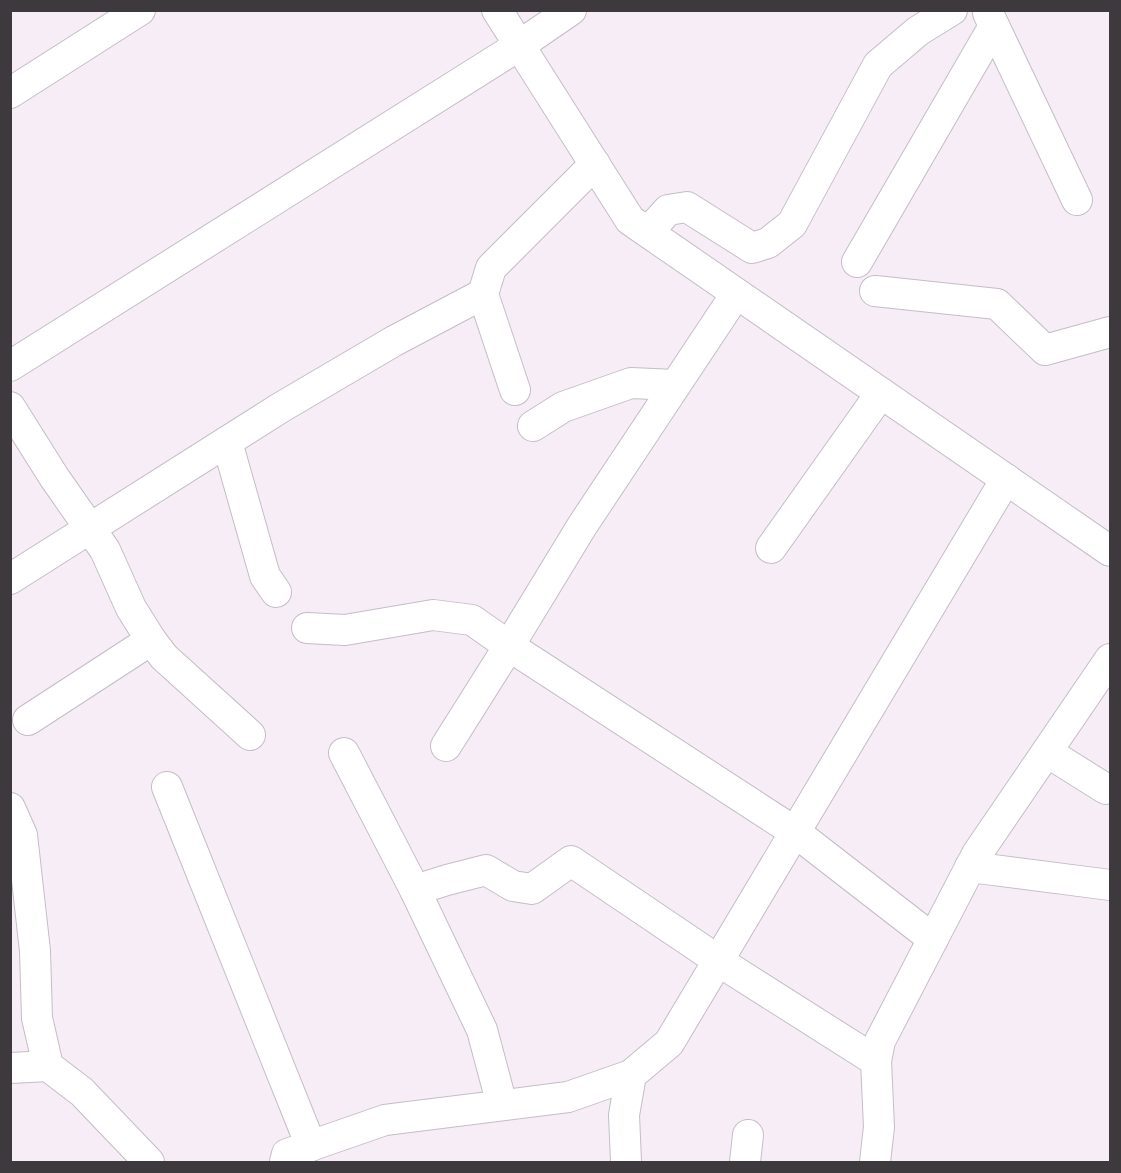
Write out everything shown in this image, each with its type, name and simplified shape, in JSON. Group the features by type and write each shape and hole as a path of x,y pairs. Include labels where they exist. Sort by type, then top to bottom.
{"street":[{"path":"10,93 140,10"},
{"path":"497,10 630,220 1110,551"},
{"path":"10,366 520,45 571,10"},
{"path":"648,232 668,210 687,207 752,248 768,243 792,224 879,65 918,31 952,10"},
{"path":"991,18 1077,200"},
{"path":"857,262 991,18"},
{"path":"515,390 483,294 491,268 595,164"},
{"path":"875,291 997,304 1045,351 1110,332"},
{"path":"10,579 91,530 280,408 394,341 483,294"},
{"path":"446,746 582,526 736,294"},
{"path":"533,426 563,406 631,383 675,385"},
{"path":"771,548 881,393"},
{"path":"10,407 54,477 105,550 131,608 151,640 164,657 250,735"},
{"path":"227,442 266,576 276,592"},
{"path":"167,787 288,1156 339,1149 385,1120 568,1097 631,1075 669,1043 1006,479"},
{"path":"307,628 345,630 433,615 472,620 508,646 795,832 933,939"},
{"path":"28,720 151,640"},
{"path":"876,1162 879,1127 876,1061 880,1041 977,854 1110,659"},
{"path":"1047,752 1106,789"},
{"path":"344,753 415,890 482,1030 502,1105"},
{"path":"10,808 22,835 35,951 37,1018 48,1066 82,1092 149,1162"},
{"path":"415,890 486,870 513,886 532,889 571,861 718,960 876,1061"},
{"path":"970,867 1110,885"},
{"path":"10,1068 48,1066"},
{"path":"626,1162 624,1115 631,1075"}]}
